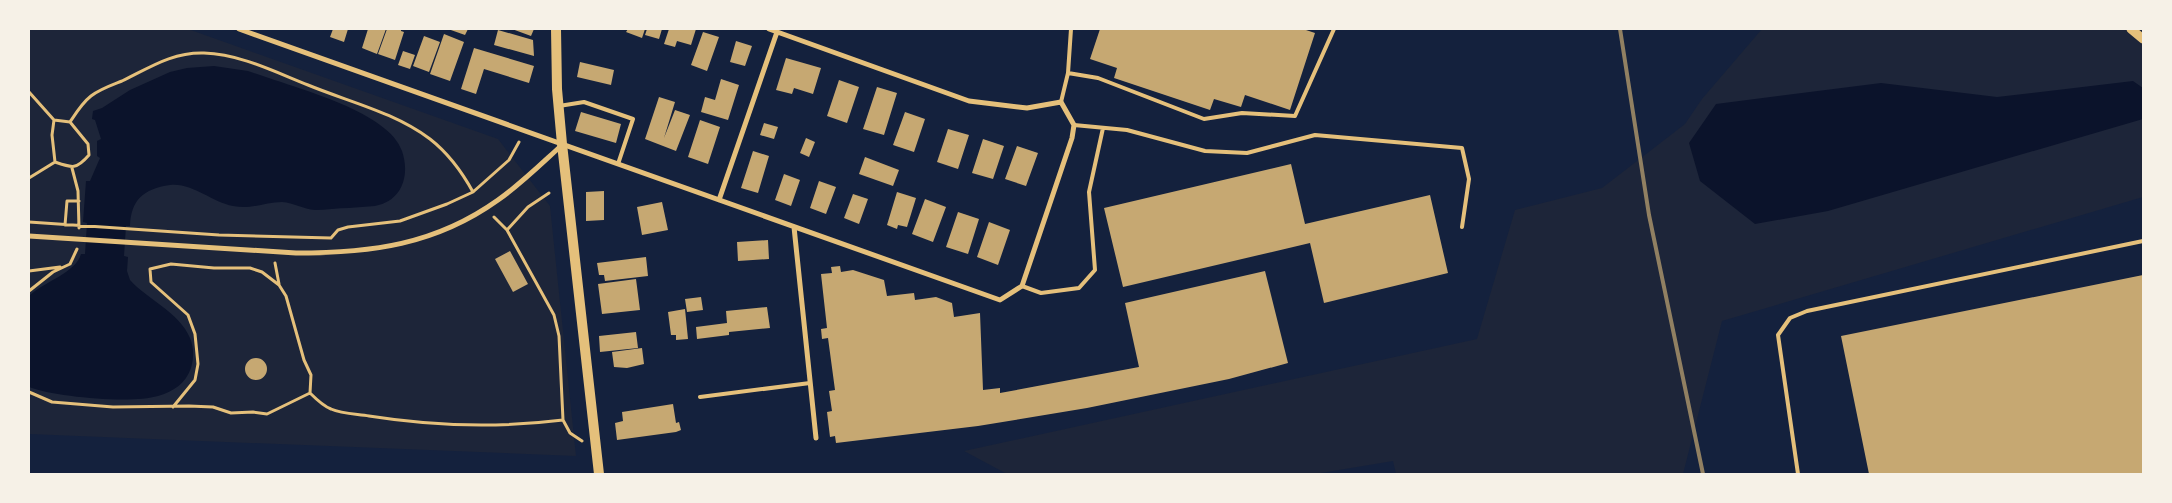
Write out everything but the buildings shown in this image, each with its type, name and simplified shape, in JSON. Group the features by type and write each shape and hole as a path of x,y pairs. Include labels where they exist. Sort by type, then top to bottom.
{"main road":[{"path":"556,29 562,144 599,474"}],"street":[{"path":"239,29 1000,300 1022,286 1072,138 1074,125 1060,102 1027,108 969,101 768,29"},
{"path":"2131,29 2143,39"},
{"path":"719,200 777,32"},
{"path":"29,236 316,252 371,249 407,243 438,233 483,211 526,178 562,144"},
{"path":"794,227 816,438"}],"lane":[{"path":"1060,102 1068,73 1072,29"},
{"path":"1068,73 1098,78 1204,119 1242,114 1295,116 1334,29"},
{"path":"559,106 584,102 633,119 618,164"},
{"path":"1074,125 1127,130 1205,151 1247,153 1315,135 1462,148 1469,179 1462,227"},
{"path":"1022,286 1041,293 1079,288 1094,270 1089,192 1103,128"},
{"path":"1798,474 1778,336 1790,318 1806,311 2143,241"},
{"path":"700,397 810,383"}],"path":[{"path":"70,122 80,107 92,95 158,62 181,54 227,55 360,104 415,130 431,140 460,170 473,192"},
{"path":"29,92 54,120 70,122 88,144 89,155 81,164 72,168 55,162"},
{"path":"54,120 52,135 55,162"},
{"path":"29,222 159,231 331,238 338,230 348,227 400,221 447,204 473,192 509,160 519,142"},
{"path":"29,178 55,162"},
{"path":"507,230 528,207 549,194"},
{"path":"65,225 67,201 79,201"},
{"path":"494,217 507,230 520,256 540,286 554,315 560,353 563,420 570,433 581,440 596,445"},
{"path":"275,263 279,285"},
{"path":"173,407 195,380 198,364 195,334 188,314 151,282 150,269 171,264 214,268 250,268 262,272 279,285 286,296 304,360 311,375 310,393 320,403 332,410 392,420 508,426 563,420"},
{"path":"29,271 64,267"},
{"path":"29,392 52,402 113,407 213,407 231,413 253,412 267,414 310,393"}],"shaded area":[{"path":"29,29 188,29 498,139 550,206 576,456 29,434"},
{"path":"1762,29 2143,29 2143,197 1722,321 1683,474 1396,474 1393,461 1315,474 1007,474 964,451 1477,339 1515,210 1602,188 1685,124 1702,99"},
{"path":"214,66 248,71 319,95 362,114 380,125 394,137 402,151 405,169 402,185 398,192 392,199 375,206 315,210 282,202 246,207 233,206 217,201 186,186 170,185 152,189 140,197 133,209 130,226 126,226 124,256 128,257 127,271 130,280 145,294 171,313 179,321 190,338 193,360 186,378 174,389 164,394 130,399 56,394 29,387 29,296 73,267 81,254 85,254 87,223 83,222 86,181 90,181 100,158 97,156 97,141 101,139 95,120 92,119 93,111 102,108 130,90 170,72 187,68"},
{"path":"2133,81 2143,88 2143,119 1828,211 1755,224 1700,181 1689,143 1716,104 1881,83 1997,97"}],"railway":[{"path":"1620,29 1649,215 1703,474"}]}
